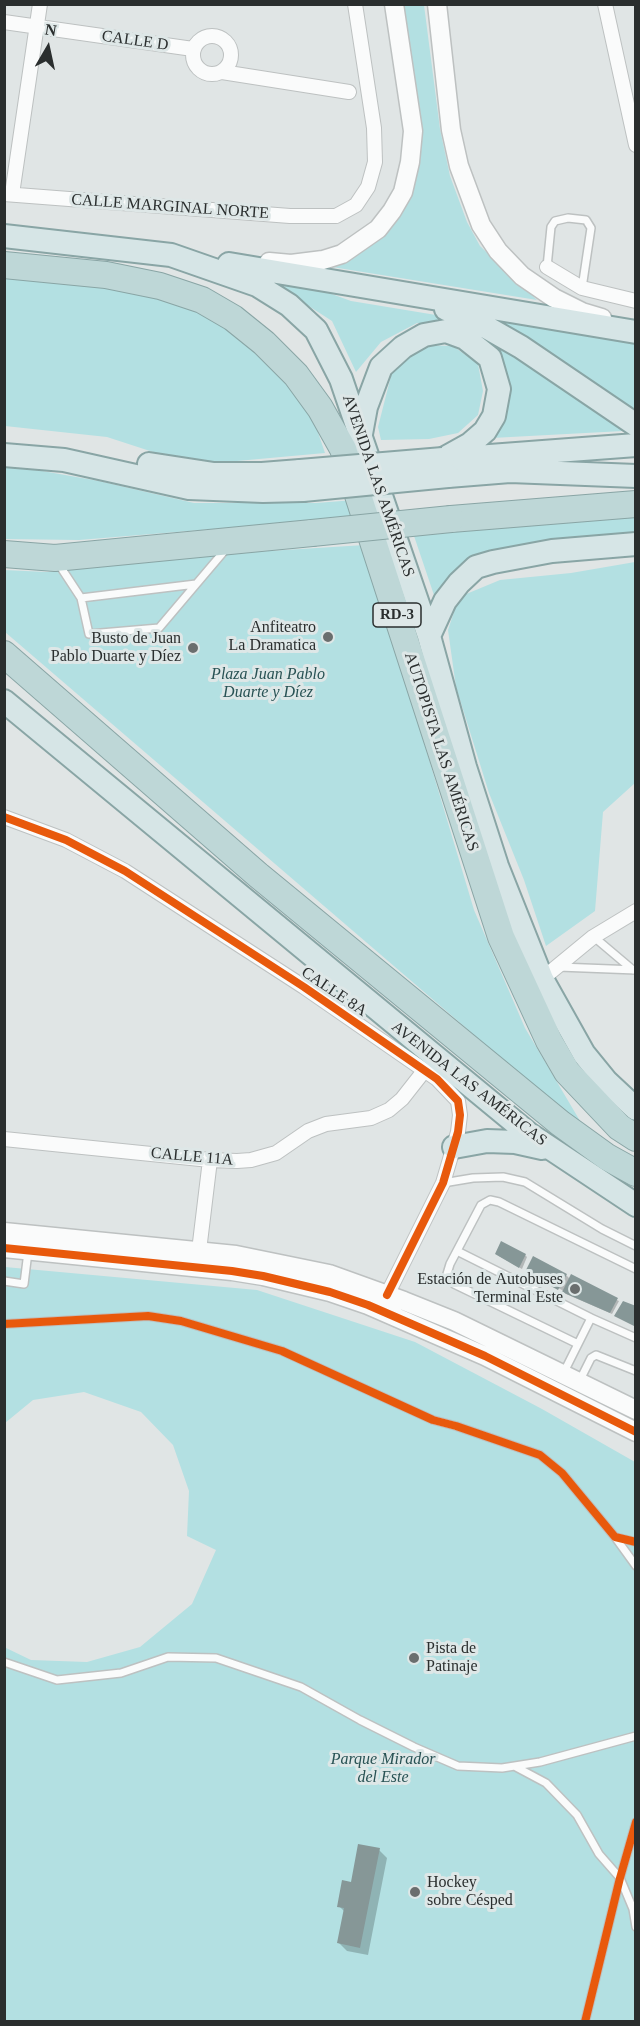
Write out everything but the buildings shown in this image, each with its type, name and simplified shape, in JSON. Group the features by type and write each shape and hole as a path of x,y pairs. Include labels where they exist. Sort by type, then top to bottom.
{"highway":[{"name":"AUTOPISTA LAS AMÉRICAS","path":"4,265 106,275 160,286 202,300 232,318 264,343 296,375 320,408 343,450 501,937 549,1041 567,1072 619,1127 636,1138"},
{"path":"4,554 55,558 451,519 636,504"},
{"path":"4,654 267,882 560,1124 607,1157 636,1173"}],"main road":[{"name":"AVENIDA LAS AMÉRICAS","path":"4,236 171,255 257,285 289,305 316,330 341,379 429,636 465,767 497,866 551,973 584,1054 606,1081 636,1109"},
{"path":"171,255 636,330"},
{"path":"401,291 472,319 521,347 636,425"},
{"path":"360,436 366,407 381,367 403,347 424,335 446,331 465,338 490,358 499,389 494,416 485,431 446,467"},
{"path":"4,441 57,444 160,467 214,474 262,474 302,481"},
{"path":"4,455 64,460 189,488 263,491 302,481 446,467 636,444"},
{"path":"446,467 636,476"},
{"path":"429,636 445,601 476,567 552,551 636,544"},
{"name":"AVENIDA LAS AMÉRICAS","path":"4,701 464,1093 636,1205"},
{"path":"454,1147 487,1141 515,1142 552,1150"}],"street":[{"path":"8,194 40,4"},
{"name":"CALLE MARGINAL NORTE","path":"8,194 290,216 336,216 356,205 368,187 375,162 374,128 355,4"},
{"path":"171,255 291,264 323,260 342,254 378,229 403,192 410,162 412,131 394,4"},
{"path":"437,4 451,130 459,165 481,225 498,251 522,276 554,298 582,312 636,330"},
{"path":"605,4 636,145"},
{"name":"CALLE D","path":"4,22 193,49"},
{"path":"222,72 228,66 231,57 230,48 224,40 216,36 207,36 198,41 193,49 193,58 196,67 203,73 222,72 349,92"},
{"path":"547,267 582,288 636,301"},
{"name":"CALLE 8A","path":"4,817 66,840 125,872 304,987 424,1071 464,1093"},
{"path":"551,973 593,937 636,911"},
{"name":"CALLE 11A","path":"4,1139 210,1160 251,1160 276,1153 308,1131 326,1124 371,1118 389,1110 402,1100 424,1071"},
{"path":"387,1295 443,1183 454,1147 464,1093"},
{"path":"198,1259 210,1160"},
{"path":"4,1232 198,1259 297,1283 368,1305 485,1356 636,1432"},
{"path":"4,1248 198,1259 237,1255 329,1274 454,1321 636,1410"}],"lane":[{"path":"547,267 551,227 555,221 568,218 586,220 591,228 582,288"},
{"path":"55,558 81,598 89,634 159,628 233,541"},
{"path":"81,598 196,584"},
{"path":"593,937 634,970"},
{"path":"551,973 634,970"},
{"path":"443,1183 473,1178 503,1177 525,1182 602,1229 636,1245"},
{"path":"578,1344 453,1284 447,1274 481,1205 490,1200 499,1202 636,1269"},
{"path":"4,1281 24,1284 28,1250"},
{"path":"457,1251 636,1338"},
{"path":"4,1324 148,1316 181,1321 282,1351 433,1420 540,1455 562,1473 636,1566"},
{"path":"570,1378 578,1344 591,1318"},
{"path":"570,1378 596,1355 636,1371"},
{"path":"615,1538 636,1542"},
{"path":"4,1662 57,1680 121,1673 168,1657 216,1658 301,1687 360,1720 458,1766 502,1768 540,1762 636,1736"},
{"path":"514,1766 546,1783 577,1815 600,1854 620,1878 633,1909 636,1927"},
{"path":"585,2022 636,1822"}],"green space":[{"path":"400,5 424,5 440,129 450,176 467,222 480,246 537,300 332,267 408,194"},
{"path":"5,275 175,296 231,330 308,403 325,453 193,465 107,437 5,426"},
{"path":"262,276 318,289 351,301 436,315 472,325 623,431 492,438 509,390 439,324 417,323 381,342 356,372 332,321"},
{"path":"487,316 635,342 635,411 619,405"},
{"path":"423,345 453,346 478,364 483,391 478,415 458,433 429,439 381,440 378,427 392,372"},
{"path":"14,466 99,481 194,503 316,503 355,500 360,517 79,540 5,539 5,467"},
{"path":"635,510 635,540 505,554 436,601 413,533"},
{"name":"Plaza Juan Pablo Duarte y Díez","path":"365,545 474,910 525,1028 586,1131 5,632 4,570 47,572 236,553"},
{"path":"635,562 635,783 603,812 595,911 546,946 524,880 489,793 456,687 448,630 459,597 500,580 571,573"},
{"name":"Parque Mirador del Este","path":"5,1267 257,1290 415,1342 542,1409 635,1462 635,2021 5,2021 4,1647 31,1660 87,1662 140,1647 192,1604 216,1550 187,1536 189,1491 173,1445 141,1412 84,1392 33,1400 5,1423"}],"cycle path":[{"path":"4,817 66,840 125,871 304,987 437,1079 458,1101 460,1115 458,1132 443,1183 387,1295"},
{"path":"4,1248 232,1271 330,1292 368,1305 485,1356 636,1432"},
{"path":"4,1324 148,1316 181,1321 282,1351 433,1420 540,1455 562,1473 615,1537 636,1542"},
{"path":"585,2022 636,1822"}],"place":[{"name":"Anfiteatro La Dramatica","path":"328,637"},
{"name":"Busto de Juan Pablo Duarte y Díez","path":"193,648"},
{"name":"Estación de Autobuses Terminal Este","path":"575,1289"},
{"name":"Pista de Patinaje","path":"414,1658"},
{"name":"Hockey sobre Césped","path":"415,1892"}]}
